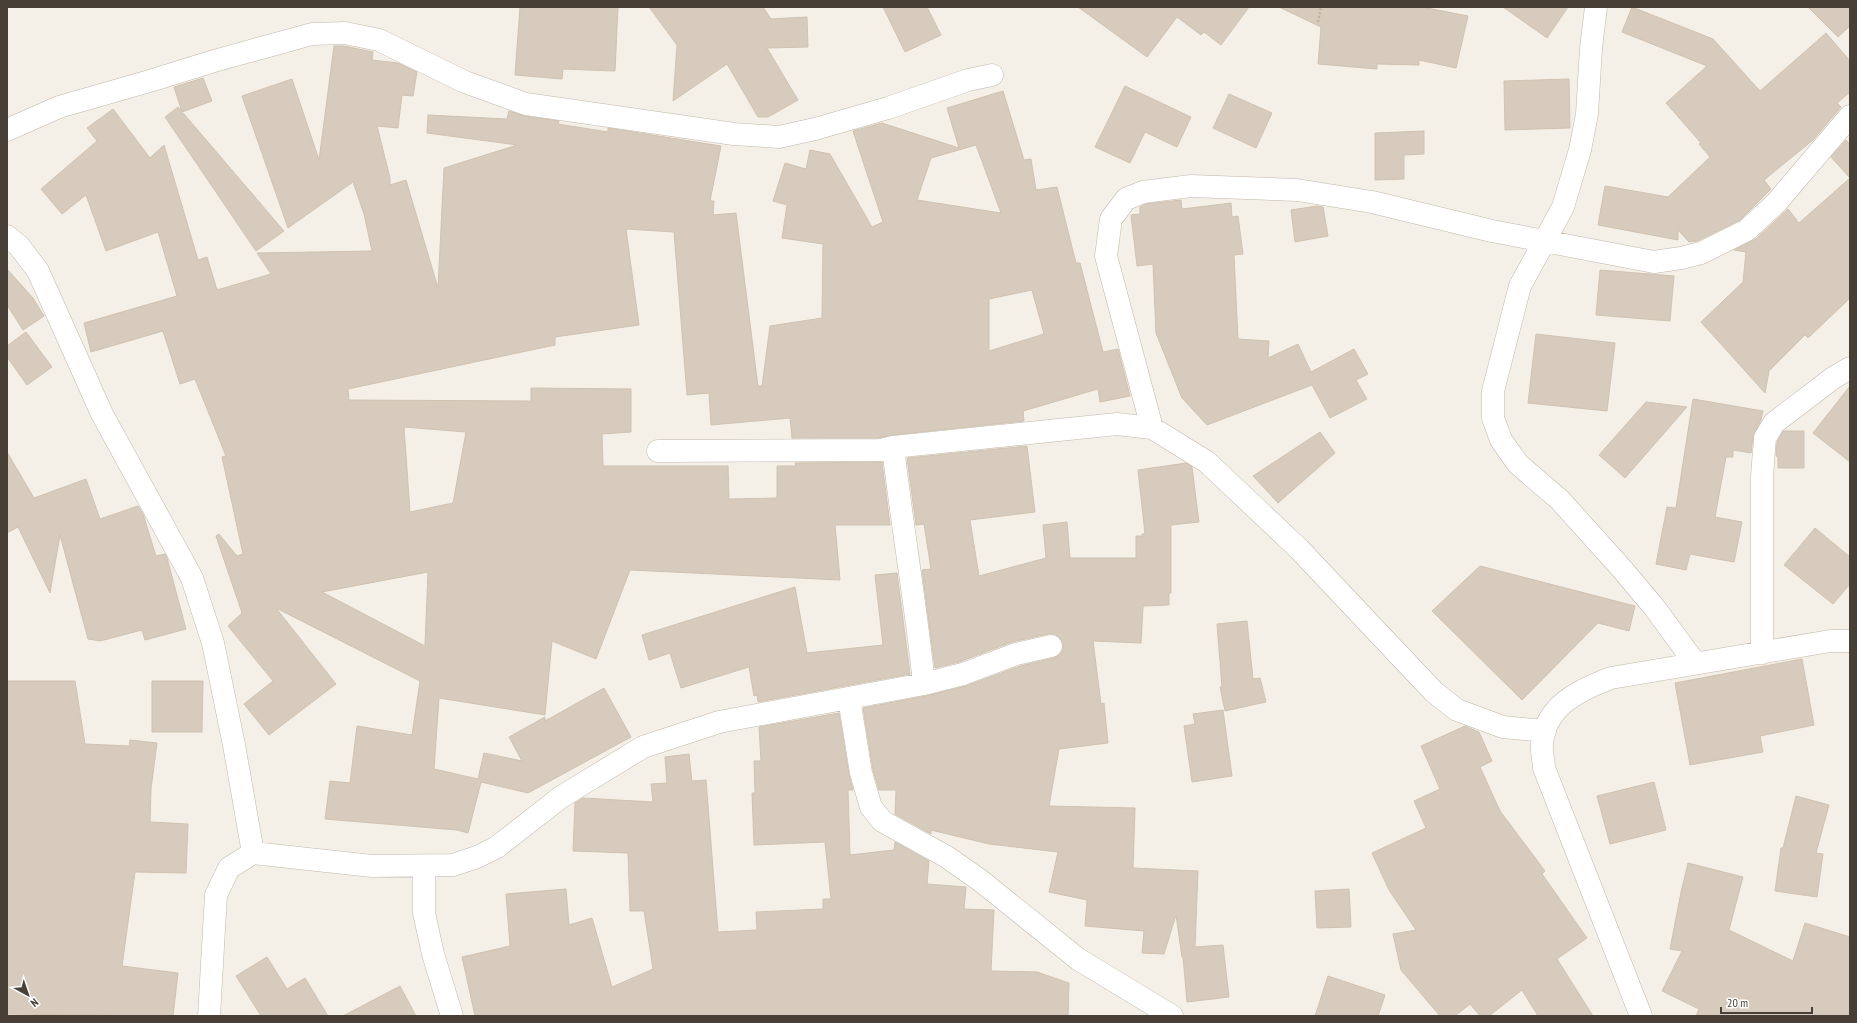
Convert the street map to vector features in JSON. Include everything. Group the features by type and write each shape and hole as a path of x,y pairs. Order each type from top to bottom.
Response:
{"street":[{"path":"1596,7 1591,48 1587,114 1580,150 1563,207 1520,286 1493,391 1493,418 1500,440 1518,464 1560,500 1622,569 1654,607 1695,663"},
{"path":"7,130 59,107 153,80 214,60 312,34 345,33 379,40 464,82 526,104 734,134 779,137 815,129 888,108 968,80 992,75"},
{"path":"1152,428 1106,256 1111,219 1126,199 1143,192 1191,186 1297,190 1372,202 1492,231 1654,262 1701,253 1747,230 1777,202 1850,116"},
{"path":"7,236 18,246 38,271 102,414 192,578 214,651 234,745 253,853"},
{"path":"1762,653 1762,476 1765,438 1774,423 1833,378 1850,368"},
{"path":"658,451 881,450 893,447 1117,424 1152,428 1207,462 1299,549 1434,692 1457,710 1503,727 1545,731"},
{"path":"893,447 906,556 918,632 924,684"},
{"path":"1641,1016 1544,768 1542,744 1549,719 1568,698 1588,686 1611,678 1830,642 1850,641"},
{"path":"209,1016 216,895 229,868 253,853 372,866 453,865 477,857 497,847 561,797 643,747 719,722 924,684 989,666 1016,654 1051,646"},
{"path":"849,698 861,773 871,807 882,821 947,857 981,881 1078,959 1172,1016"},
{"path":"424,866 424,913 433,954 452,1016"}],"path":[{"path":"1318,22 1321,7"}],"building":[{"path":"520,7 618,7 615,71 563,69 562,79 515,75"},
{"path":"649,7 763,7 771,19 807,17 808,47 767,48 798,100 768,117 758,117 727,64 673,101 677,45"},
{"path":"883,7 927,7 941,35 905,52"},
{"path":"1078,7 1249,7 1221,45 1204,32 1201,35 1177,17 1147,57"},
{"path":"1279,7 1422,7 1468,16 1456,68 1419,60 1419,65 1377,64 1377,69 1318,64 1321,27"},
{"path":"1503,7 1568,7 1547,38"},
{"path":"1632,7 1713,39 1760,91 1826,33 1850,61 1850,92 1837,103 1841,107 1813,140 1764,180 1771,189 1740,220 1697,241 1689,242 1678,230 1678,240 1598,225 1605,186 1668,197 1710,157 1699,144 1701,143 1666,103 1707,66 1622,32"},
{"path":"1808,7 1850,7 1850,26 1838,37"},
{"path":"334,46 344,46 373,52 372,60 398,63 417,72 413,96 402,95 398,128 377,126 390,178 390,185 406,180 438,288 444,168 517,145 427,133 428,115 507,119 509,111 524,116 559,121 558,124 608,132 608,128 721,146 710,201 714,201 713,215 736,213 758,386 762,386 770,326 822,318 823,244 782,238 787,205 773,201 785,163 806,169 810,150 830,154 872,227 883,222 853,131 882,123 959,148 947,108 1003,91 1024,160 1031,159 1036,190 1057,187 1076,263 1080,263 1103,352 1118,349 1130,396 1100,402 1098,389 1023,411 1024,421 892,435 879,438 792,438 790,418 711,425 709,393 687,395 674,232 626,229 639,325 555,337 555,345 348,389 349,400 531,401 531,388 631,389 631,432 602,434 603,466 728,466 729,499 777,498 777,466 796,466 795,463 882,462 890,525 835,525 840,580 630,570 596,659 552,641 545,715 439,698 434,769 478,779 484,753 522,761 509,737 545,717 545,721 604,688 631,737 528,793 481,782 468,833 457,830 325,819 330,781 350,783 357,726 412,735 420,681 276,608 336,684 269,735 244,704 273,681 228,626 242,613 216,536 219,534 237,556 243,554 222,457 226,456 195,379 180,384 163,331 91,352 84,323 177,296 158,232 106,251 86,195 62,214 41,189 97,141 87,128 113,109 150,158 164,145 198,260 207,257 217,290 271,274 257,253 372,251 364,214 353,182 288,228 242,96 292,79 319,160","holes":["976,145 1001,213 917,200 931,158","1032,290 1044,334 989,351 989,299","404,427 466,432 453,503 410,512","428,572 425,646 322,592"]},
{"path":"203,78 212,101 182,112 174,87"},
{"path":"1569,79 1570,128 1505,130 1504,81"},
{"path":"1125,86 1191,117 1177,147 1145,132 1130,163 1095,147"},
{"path":"1229,94 1272,113 1256,148 1213,128"},
{"path":"178,107 284,231 256,251 165,117"},
{"path":"1424,131 1424,154 1404,155 1404,179 1375,180 1375,133"},
{"path":"1846,140 1850,144 1850,178 1831,157"},
{"path":"1850,178 1850,298 1808,338 1805,335 1769,371 1765,393 1701,322 1743,282 1746,252 1734,250 1756,239 1788,209 1799,223"},
{"path":"1181,200 1182,209 1231,203 1232,217 1238,216 1243,254 1234,255 1238,339 1269,341 1268,358 1298,344 1311,372 1354,349 1368,374 1356,380 1367,399 1330,418 1312,385 1207,425 1182,398 1156,333 1153,264 1137,266 1131,215 1140,214 1140,207 1146,204"},
{"path":"1317,206 1323,207 1328,236 1295,242 1291,210"},
{"path":"7,269 33,298 44,316 23,330 7,305"},
{"path":"1600,270 1674,276 1670,321 1596,315"},
{"path":"26,332 52,367 27,385 7,357 7,346"},
{"path":"1536,334 1615,343 1607,411 1528,403"},
{"path":"1850,386 1850,462 1813,433"},
{"path":"1693,399 1763,411 1761,420 1753,437 1751,453 1733,450 1733,457 1726,457 1715,517 1742,522 1734,562 1690,554 1686,570 1656,564 1667,507 1676,508"},
{"path":"1646,402 1687,407 1625,478 1599,455"},
{"path":"1783,431 1804,431 1804,468 1778,468 1778,457 1776,456 1777,442"},
{"path":"1320,432 1335,453 1278,503 1253,476"},
{"path":"1027,446 1035,512 970,520 979,576 1046,558 1043,525 1067,522 1070,558 1136,558 1136,536 1142,536 1142,534 1145,534 1138,470 1186,463 1192,467 1199,522 1171,525 1171,593 1169,593 1169,605 1143,606 1141,643 1093,641 1101,704 1104,703 1108,743 1059,749 1049,806 1135,808 1133,868 1198,871 1195,947 1223,945 1229,997 1187,1002 1183,957 1176,915 1164,954 1142,953 1144,931 1085,926 1087,900 1049,892 1058,852 989,844 931,830 931,834 895,814 896,790 879,790 873,770 863,708 926,696 966,686 1020,666 1054,658 1063,650 1063,644 1060,638 1055,634 1048,634 1012,642 959,662 935,668 922,570 931,569 924,524 916,525 907,458"},
{"path":"7,452 34,498 86,479 100,519 138,506 143,514 156,556 165,554 167,558 186,629 145,640 142,630 100,641 88,639 60,535 50,593 18,527 7,533"},
{"path":"1815,528 1850,557 1850,584 1833,604 1784,565"},
{"path":"1480,566 1635,606 1629,631 1598,623 1522,700 1432,611"},
{"path":"897,573 910,674 758,702 757,695 754,696 749,667 681,688 670,653 649,660 642,635 795,587 807,653 883,645 875,575"},
{"path":"1247,621 1253,679 1260,678 1266,702 1225,711 1220,687 1222,687 1217,624"},
{"path":"1802,659 1814,725 1760,736 1763,752 1690,765 1675,683"},
{"path":"7,681 75,681 85,744 129,746 130,740 157,743 151,789 150,822 188,824 186,873 135,872 122,966 178,973 173,1016 7,1014"},
{"path":"152,681 203,681 202,732 152,732"},
{"path":"1223,710 1232,776 1192,782 1184,726 1195,724 1193,714"},
{"path":"839,713 849,775 853,790 848,790 850,855 894,850 895,842 929,861 927,884 966,887 964,909 994,910 991,971 1037,972 1069,983 1068,1016 475,1016 462,957 510,946 506,894 566,889 569,925 592,918 612,987 653,969 644,911 630,911 628,853 573,851 575,803 583,798 653,802 651,784 667,783 665,757 689,754 692,781 706,780 718,932 757,930 756,912 823,909 823,899 831,899 825,842 754,845 752,793 755,793 754,761 761,761 759,727"},
{"path":"1465,726 1479,732 1492,761 1480,767 1500,811 1545,871 1542,874 1587,938 1557,959 1593,1016 1538,1016 1522,990 1489,1016 1480,1016 1470,1004 1455,1016 1440,1016 1401,970 1393,934 1416,930 1389,890 1372,853 1426,828 1414,801 1440,789 1421,746"},
{"path":"1654,782 1666,830 1610,844 1597,796"},
{"path":"1796,796 1829,805 1816,853 1823,854 1817,897 1775,891 1781,848 1783,848"},
{"path":"1688,863 1743,877 1729,930 1793,961 1805,923 1850,937 1850,1016 1696,1016 1699,1009 1662,991 1682,951 1670,949"},
{"path":"1349,889 1351,927 1317,928 1315,891"},
{"path":"267,957 287,989 305,978 328,1016 261,1016 236,976"},
{"path":"1328,976 1385,995 1378,1016 1315,1016"},
{"path":"400,986 416,1016 343,1016"}]}
